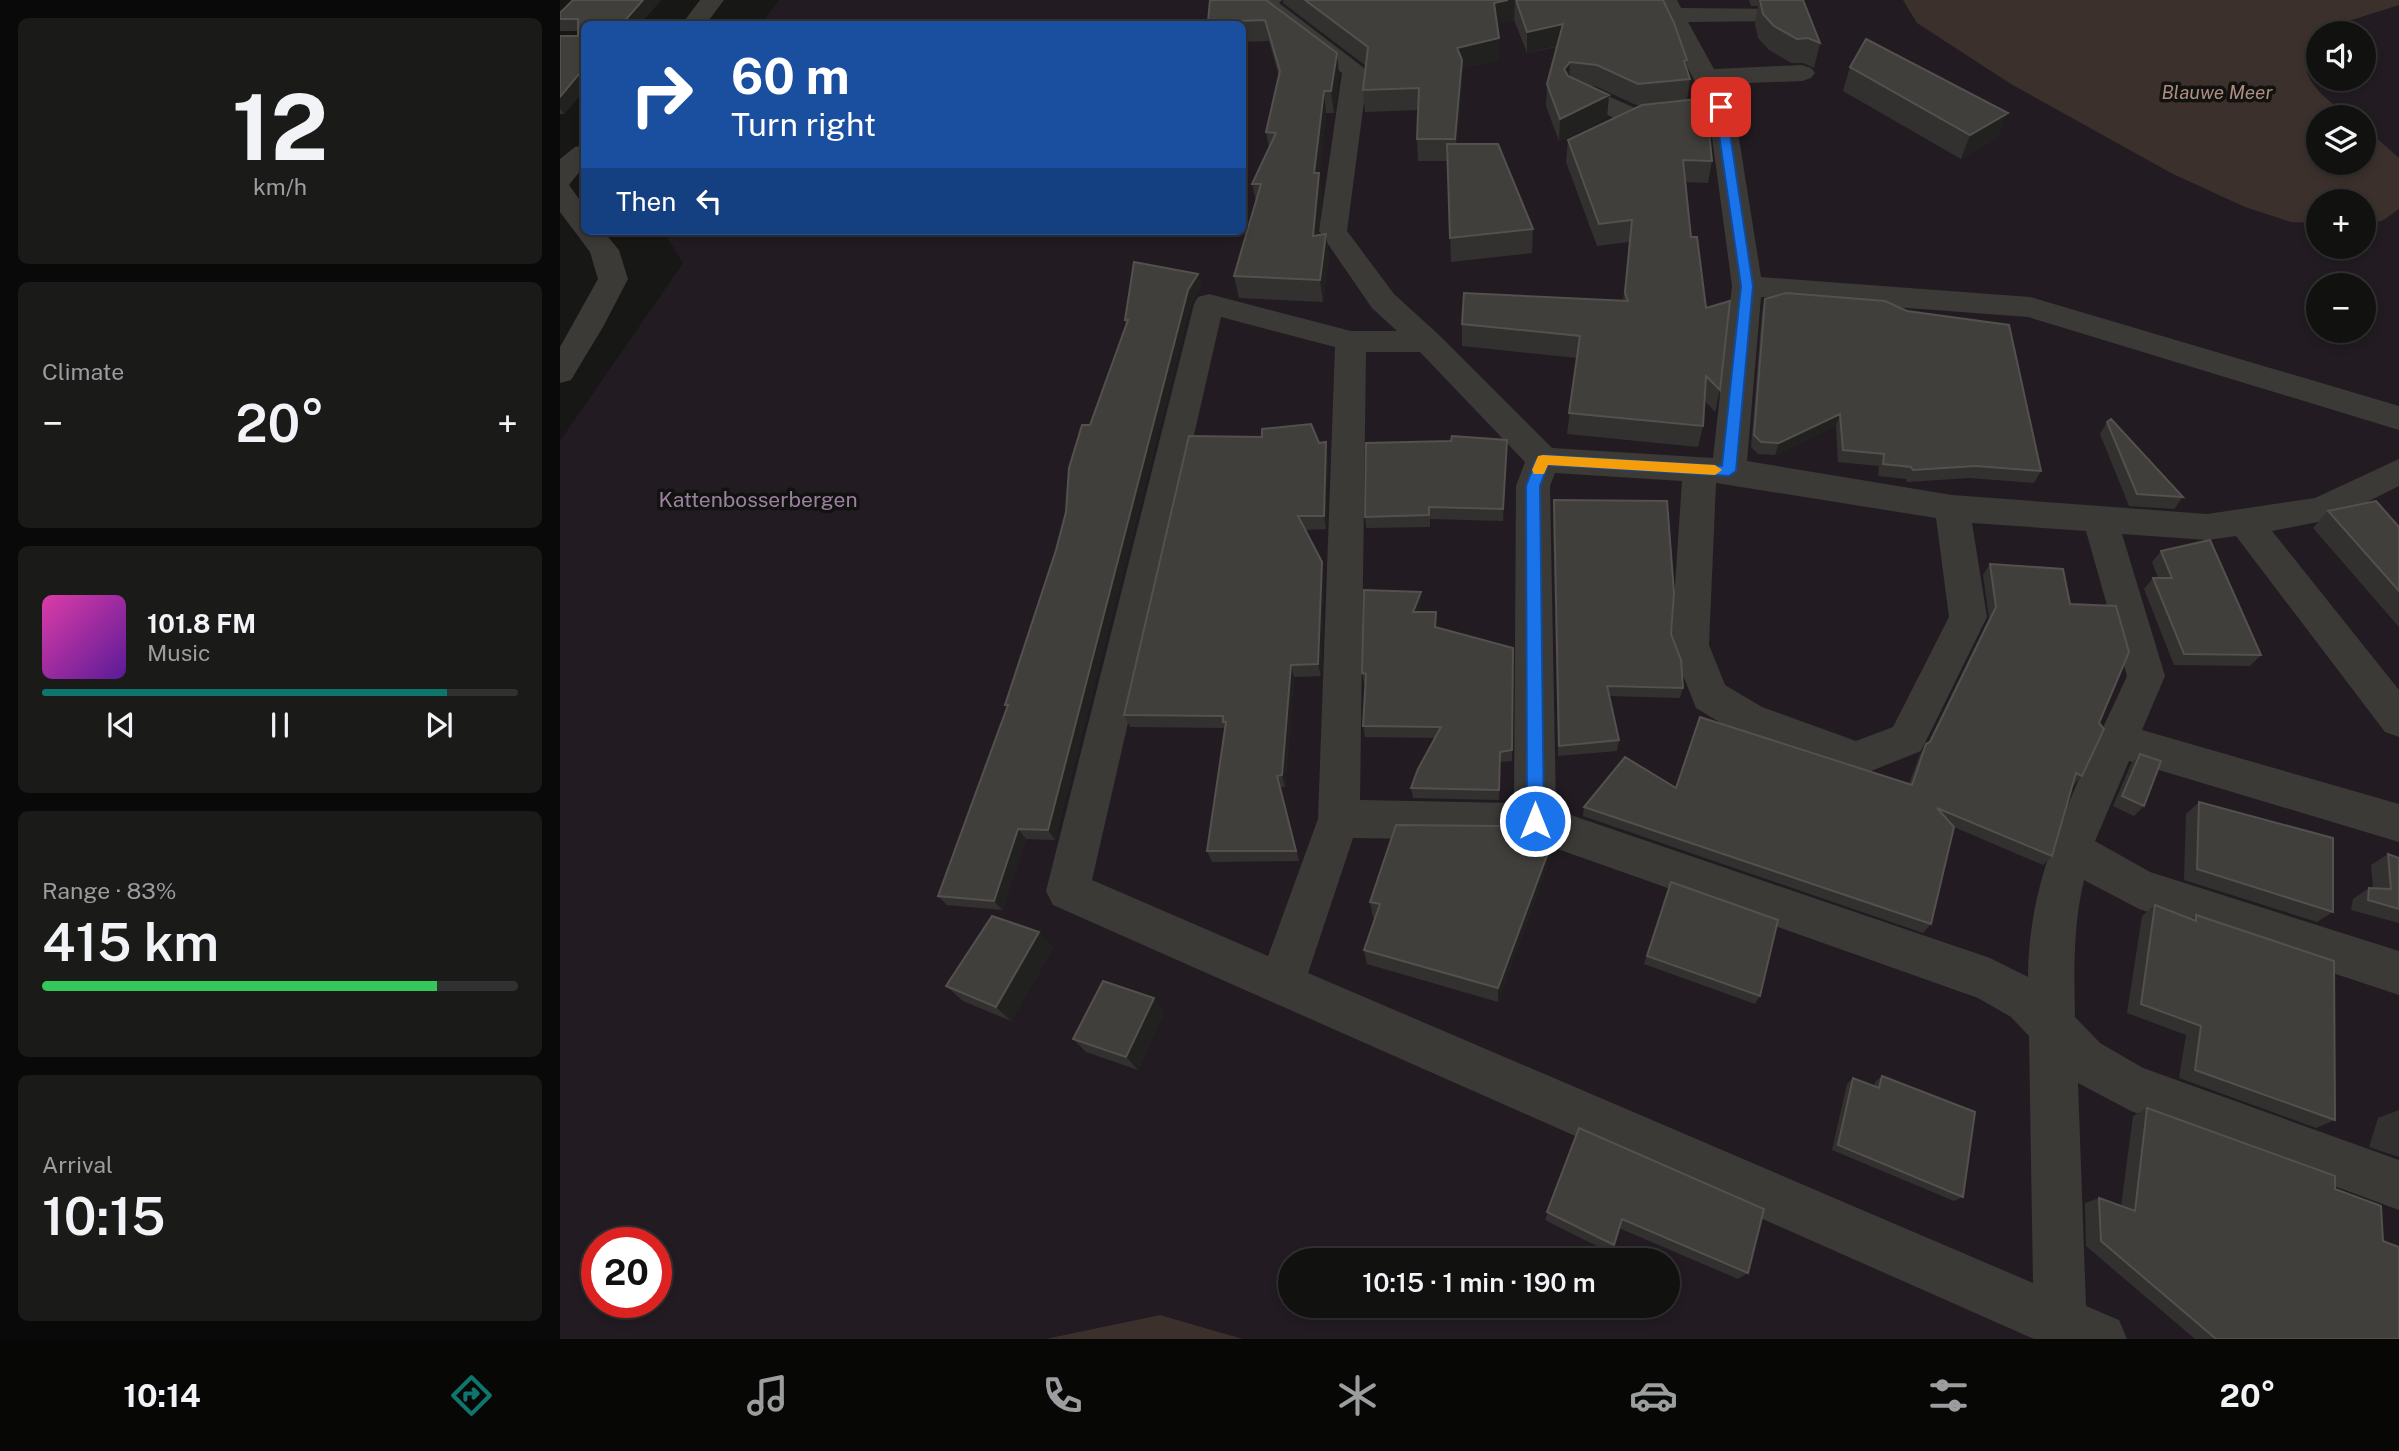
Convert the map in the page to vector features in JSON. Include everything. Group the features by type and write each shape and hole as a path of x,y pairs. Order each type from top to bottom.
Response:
{"street":[{"path":"696,21 712,0"},
{"path":"1270,0 1265,4 1355,71 1333,231 1383,301 1428,342 1543,460 1714,470 1952,509 2207,527 2321,510 2399,471"},
{"path":"1669,8 1778,14"},
{"path":"1669,8 1705,77 1708,108 1747,286 1714,470 1690,645 1710,696 1748,719 1856,759 1908,739 1968,617 1952,509"},
{"path":"1705,77 1802,73"},
{"path":"1578,90 1645,116 1609,130"},
{"path":"560,180 568,166 581,155"},
{"path":"560,191 581,222"},
{"path":"560,372 613,279 596,241"},
{"path":"1747,286 2030,307 2399,418"},
{"path":"1428,342 1351,341 1209,304 1068,891 2074,1334 2052,1027 2054,914 2070,849 2146,676 2100,520"},
{"path":"1281,984 1339,819 1351,341"},
{"path":"1535,821 1533,486 1543,460"},
{"path":"2245,522 2399,720"},
{"path":"2118,740 2399,823"},
{"path":"1339,819 1535,821 1990,980 2027,1001 2083,1060 2131,1087 2399,1185"},
{"path":"2070,849 2139,889 2399,972"}],"green space":[{"name":"Blauwe Meer","path":"779,0 2399,0 2399,1339 1243,1339 1160,1315 1045,1339 560,1339 560,441 683,263 666,235 1246,235 1246,21 763,21"}],"water":[{"name":"Blauwe Meer","path":"1903,0 2399,0 2399,5 2348,21 2306,21 2306,91 2319,91 2335,105 2306,105 2306,175 2376,175 2376,138 2399,158 2399,209 2382,221 2376,222 2376,189 2306,189 2306,223 2291,222 2245,207 2171,173 2011,84 1917,23"},
{"path":"1160,1315 1243,1339 1045,1339"}],"building":[{"path":"573,0 643,0 625,21 581,21 581,72 560,97 560,36 578,36 578,19 560,19 560,13"},
{"path":"1210,0 1266,0 1337,53 1331,91 1324,91 1314,173 1319,173 1313,236 1326,234 1320,280 1234,276 1261,184 1252,184 1276,133 1266,132 1280,71 1265,20 1208,21"},
{"path":"1305,0 1508,0 1494,3 1499,38 1457,48 1462,60 1455,139 1417,139 1419,88 1363,90 1368,47"},
{"path":"1516,0 1663,0 1687,60 1684,61 1690,79 1638,84 1597,65 1570,62 1564,69 1568,76 1609,95 1560,119 1547,84 1563,24 1527,32"},
{"path":"1760,0 1803,0 1820,43 1808,38 1797,39 1774,26 1763,14"},
{"path":"1866,39 2008,113 1970,135 1850,67"},
{"path":"1697,99 1709,132 1712,161 1683,160 1691,237 1697,237 1706,308 1730,301 1720,390 1706,376 1703,426 1569,413 1580,336 1462,324 1464,293 1628,301 1625,293 1632,220 1599,224 1568,140 1642,105"},
{"path":"1447,144 1498,144 1533,229 1450,238"},
{"path":"1134,262 1198,274 1188,290 1048,830 1018,829 994,901 938,896 1008,705 1005,705 1056,550 1066,512 1069,468 1082,425 1090,425 1128,320 1125,320"},
{"path":"1786,293 1885,301 1907,311 2009,325 2041,471 1976,466 1913,470 1911,467 1883,464 1884,454 1843,450 1840,414 1779,443 1761,442 1754,435 1765,299"},
{"path":"2111,419 2183,497 2137,494 2107,422"},
{"path":"1311,424 1319,443 1326,442 1324,516 1298,516 1322,562 1318,664 1291,665 1282,775 1277,776 1296,851 1207,851 1226,722 1223,722 1223,716 1124,715 1189,436 1262,437 1262,429"},
{"path":"1452,436 1507,440 1503,509 1429,507 1429,515 1365,517 1366,443 1451,441"},
{"path":"1554,500 1667,501 1674,593 1671,634 1681,660 1683,688 1607,686 1619,740 1559,746"},
{"path":"2376,501 2399,527 2399,591 2328,511"},
{"path":"2210,540 2261,655 2184,654 2153,578 2172,578 2161,551"},
{"path":"1990,564 2063,569 2070,604 2116,606 2129,652 2099,723 2104,729 2082,776 2076,773 2052,856 1937,808 1954,827 1931,924 1584,807 1625,757 1676,788 1700,717 1912,785 1926,744 1930,742 1996,607"},
{"path":"1364,590 1421,592 1413,612 1436,612 1435,627 1513,648 1512,750 1500,752 1499,790 1411,788 1418,769 1441,727 1363,726 1366,674 1362,673"},
{"path":"2140,754 2161,761 2144,806 2122,796"},
{"path":"2199,802 2333,838 2333,912 2197,869"},
{"path":"1396,825 1500,826 1553,839 1498,988 1364,950 1380,904 1370,902"},
{"path":"2388,854 2399,858 2399,909 2368,900 2369,888 2391,889"},
{"path":"1671,882 1778,920 1760,996 1647,956"},
{"path":"2155,905 2196,921 2196,915 2334,961 2335,1120 2195,1070 2201,1026 2141,1004"},
{"path":"992,916 1039,932 996,1007 946,986"},
{"path":"1103,981 1154,998 1126,1057 1073,1039"},
{"path":"1882,1076 1975,1112 1963,1197 1838,1145 1853,1078 1879,1088"},
{"path":"2147,1108 2335,1176 2335,1189 2381,1206 2383,1241 2399,1247 2399,1339 2216,1339 2101,1241 2099,1198 2135,1211"},
{"path":"1579,1128 1764,1209 1748,1273 1622,1219 1614,1245 1547,1212"}],"slow traffic":[{"path":"1539,470 1543,460 1715,470"}],"route":[{"path":"1535,821 1533,486 1543,460 1729,471 1747,286 1721,107"}],"park label":[{"name":"Kattenbosserbergen","path":"758,500"}]}
